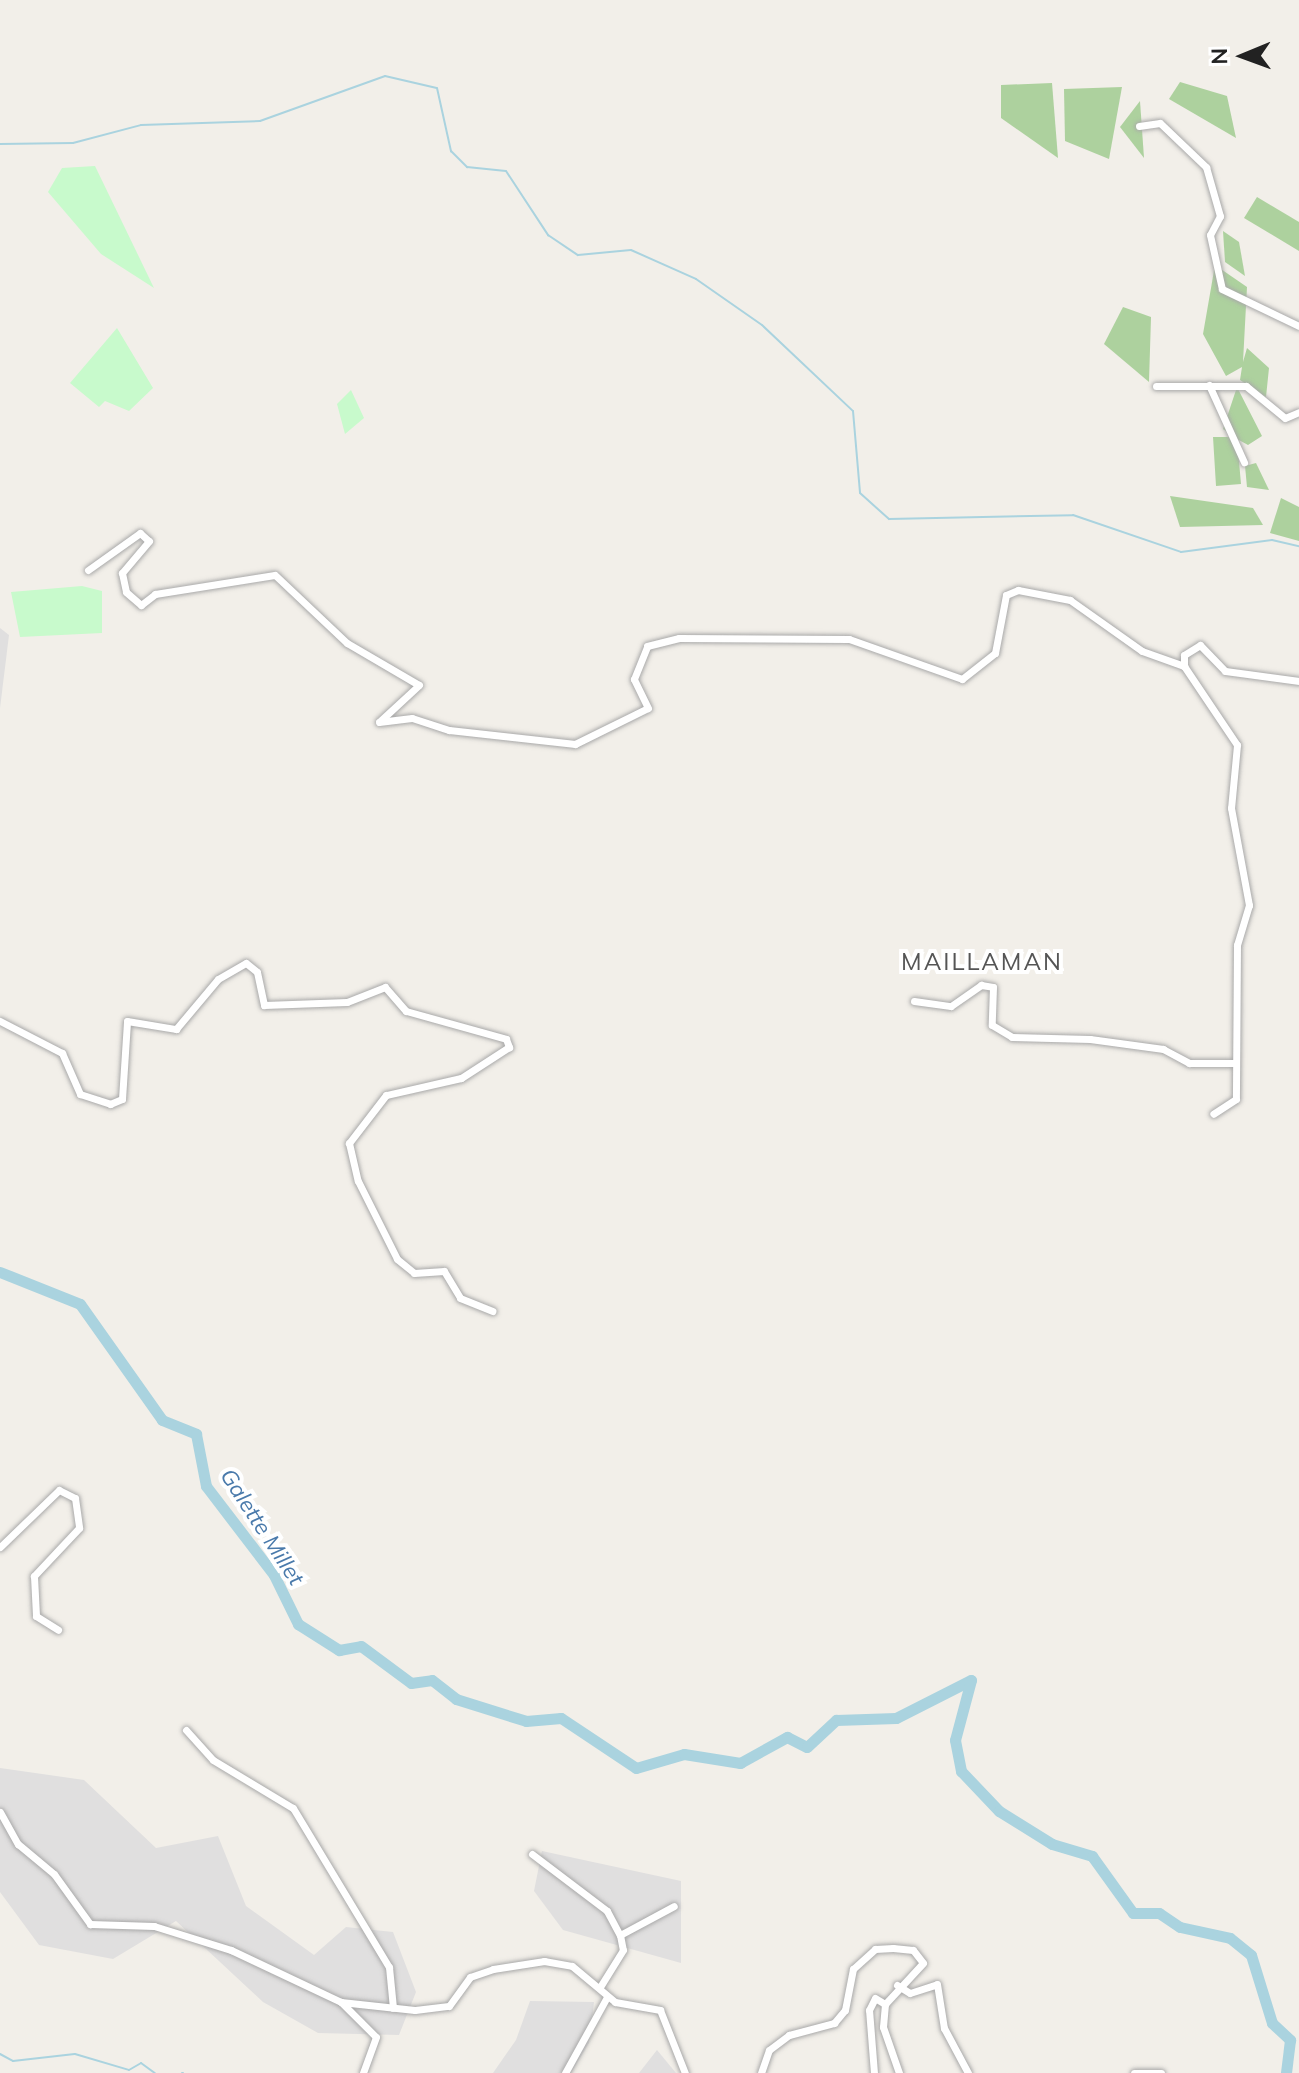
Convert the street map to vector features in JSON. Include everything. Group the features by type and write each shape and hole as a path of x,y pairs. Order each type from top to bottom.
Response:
{"street":[{"path":"1139,126 1160,123 1206,167 1220,216 1210,235 1222,289 1299,326"},
{"path":"1209,385 1244,462"},
{"path":"1156,386 1246,386 1285,418 1299,412"},
{"path":"88,570 140,533 149,541 122,573 126,592 141,605 155,594 275,575 347,643 419,685 379,722 412,718 449,730 575,744 648,708 634,679 647,646 679,638 849,639 962,679 990,662 997,614 1006,595 1018,590 1070,600 1142,651 1184,666"},
{"path":"1213,1114 1236,1099 1233,1063 1241,1005 1237,945 1249,905 1232,819 1237,745 1184,666 1184,655 1200,645 1225,671 1299,681"},
{"path":"0,1021 62,1053 80,1094 110,1104 122,1099 127,1021 176,1029 218,979 246,963 257,972 264,1005 347,1002 385,987 406,1011 506,1039 509,1047 461,1078 386,1095 349,1143 358,1181 397,1259 414,1273 444,1271 460,1298 492,1311"},
{"path":"914,1001 951,1006 981,985 993,987 992,1025 1012,1037 1090,1039 1163,1049 1189,1063 1233,1063"},
{"path":"0,1547 59,1490 75,1498 79,1528 34,1576 36,1616 58,1630"},
{"path":"186,1730 213,1760 293,1808 389,1967 393,2008"},
{"path":"0,1812 18,1844 54,1874 90,1924 154,1926 202,1940 341,2002 393,2008 439,2010 470,1977 544,1961 572,1966 600,1987 607,1997 660,2010 685,2073"},
{"path":"532,1854 607,1911 620,1935 623,1950 600,1987"},
{"path":"620,1935 674,1906"},
{"path":"761,2073 769,2050 789,2035 840,2017 850,1978 866,1955 893,1948 919,1954 923,1963 897,1985 885,2004 883,2027 899,2073"},
{"path":"897,1985 910,1993 937,1984 944,2028 968,2073"},
{"path":"565,2073 607,1997"},
{"path":"874,2073 869,2010 875,1998 885,2004"},
{"path":"341,2002 376,2037 363,2073"},
{"path":"1134,2073 1161,2073"}],"shaded area":[{"path":"0,628 9,635 0,708"},
{"path":"0,1768 84,1780 156,1848 218,1836 246,1906 314,1955 346,1927 393,1932 416,1992 399,2035 318,2033 263,2002 176,1921 113,1959 39,1945 0,1892"},
{"path":"542,1851 681,1881 681,1963 563,1930 534,1891"},
{"path":"530,2001 594,2002 589,2043 571,2073 493,2073 516,2040"},
{"path":"657,2050 676,2073 639,2073"}],"green space":[{"path":"1180,82 1227,96 1236,138 1169,99"},
{"path":"1052,83 1058,158 1001,118 1001,85"},
{"path":"1122,87 1109,159 1065,141 1064,89"},
{"path":"1140,101 1144,158 1120,127"},
{"path":"95,166 154,288 101,254 48,192 62,168"},
{"path":"1257,197 1299,222 1299,251 1244,218"},
{"path":"1223,231 1239,242 1245,276 1225,262"},
{"path":"1215,265 1247,287 1243,362 1247,348 1269,368 1266,397 1240,380 1242,367 1226,376 1203,334"},
{"path":"1123,307 1151,317 1149,382 1104,344"},
{"path":"117,328 153,388 129,411 105,401 99,407 70,383"},
{"path":"1237,387 1262,436 1248,445 1237,439 1241,484 1216,486 1213,437 1235,437 1223,429"},
{"path":"351,390 364,418 345,434 337,404"},
{"path":"1256,463 1269,490 1247,487 1245,466"},
{"path":"1170,496 1253,508 1263,525 1180,527"},
{"path":"1281,498 1299,507 1299,541 1270,533"},
{"path":"82,586 102,591 102,633 20,637 11,592"}],"waterway":[{"path":"0,144 73,143 141,125 260,121 385,76 437,88 451,151 467,167 506,171 548,235 578,255 631,250 696,279 762,325 853,411 860,493 889,519 1073,515 1181,552 1272,540 1299,546"},
{"name":"Galette Millet","path":"0,1272 80,1304 162,1420 196,1434 206,1486 274,1575 298,1624 339,1650 361,1646 411,1683 432,1680 456,1699 526,1721 561,1718 636,1768 684,1754 740,1763 787,1737 807,1747 836,1720 896,1718 971,1680 955,1740 961,1771 999,1811 1052,1844 1092,1856 1133,1913 1159,1913 1180,1927 1230,1938 1251,1955 1272,2023 1290,2040 1286,2073"},
{"path":"0,2054 13,2061 75,2054 129,2070 141,2063 155,2073"}],"district":[{"name":"MAILLAMAN","path":"982,962"}]}
